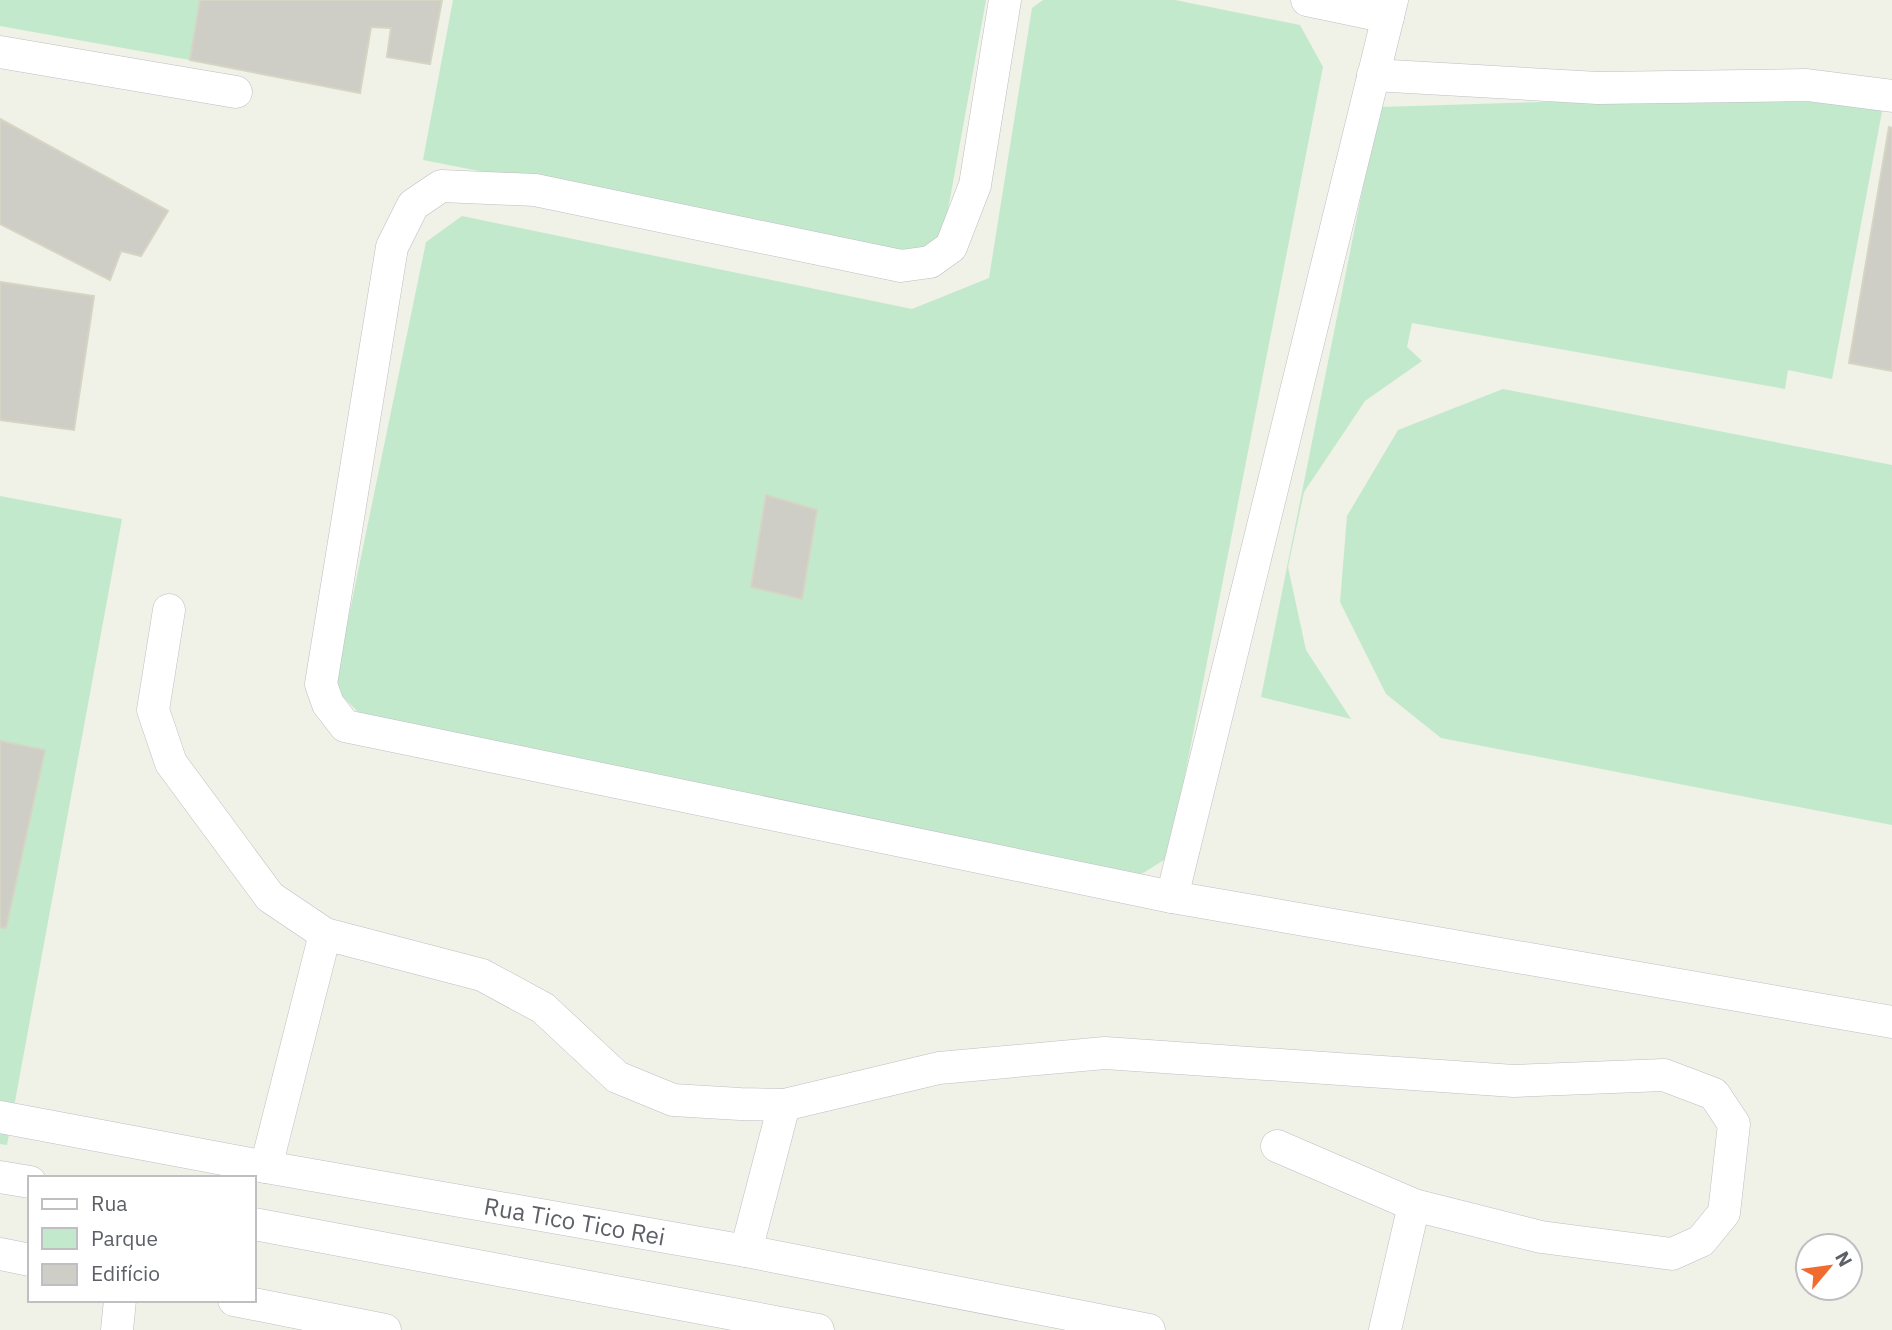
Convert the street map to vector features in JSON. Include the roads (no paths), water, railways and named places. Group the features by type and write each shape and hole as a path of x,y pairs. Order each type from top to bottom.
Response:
{"street":[{"path":"1005,0 975,185 951,247 930,262 901,266 535,190 441,186 413,205 392,247 321,684 328,704 345,726 1172,897 1892,1022"},
{"path":"1172,897 1390,8 1307,0"},
{"path":"0,52 236,92"},
{"path":"1373,75 1598,88 1807,85 1892,96"},
{"path":"169,610 153,710 171,763 270,897 325,934 482,975 543,1008 617,1077 673,1100 784,1105 939,1068 1105,1053 1514,1081 1664,1075 1714,1094 1734,1124 1724,1213 1702,1241 1672,1254 1541,1237 1414,1205 1277,1146"},
{"path":"267,1167 325,934"},
{"path":"746,1251 784,1105"},
{"name":"Rua Tico Tico Rei","path":"0,1117 746,1251 1149,1330"},
{"path":"0,1177 28,1182"},
{"path":"1385,1330 1414,1205"},
{"path":"256,1224 818,1330"},
{"path":"0,1254 28,1260"},
{"path":"117,1330 120,1302"},
{"path":"244,1302 385,1330"}]}
